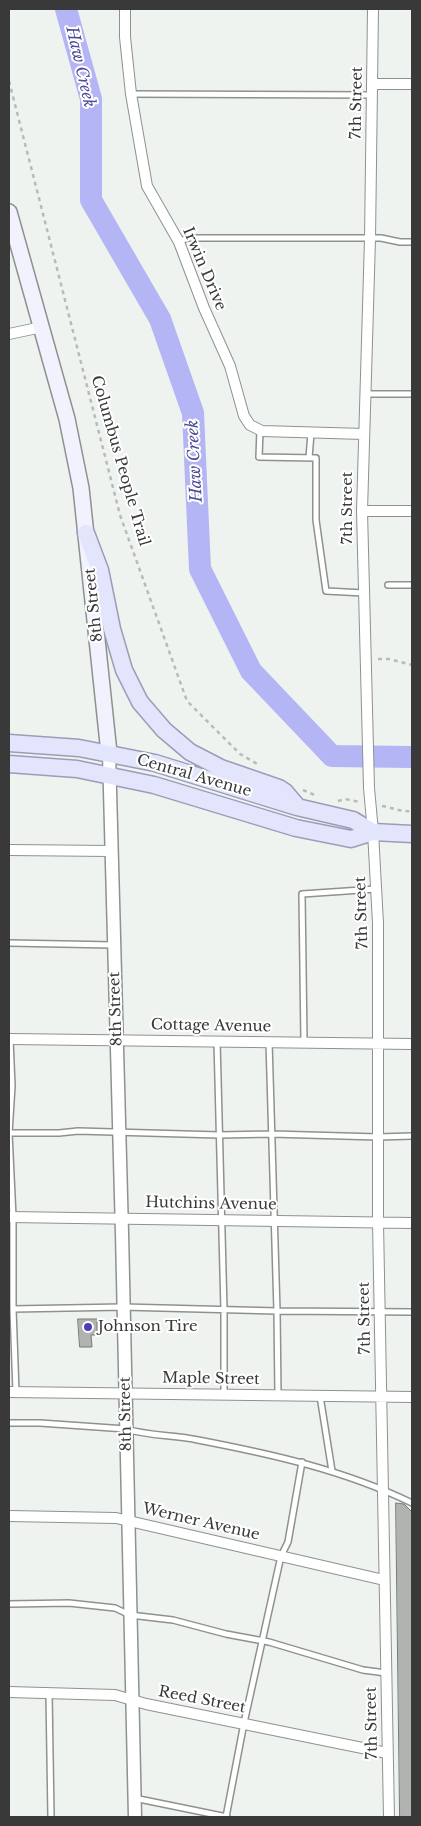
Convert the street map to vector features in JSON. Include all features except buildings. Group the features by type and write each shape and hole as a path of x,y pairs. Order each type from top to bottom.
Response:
{"main road":[{"name":"8th Street","path":"9,212 67,419 81,488 109,753"},
{"path":"86,533 100,570 112,629 124,670 140,702 164,730 190,752 221,768 278,788 285,792 297,807"},
{"name":"Central Avenue","path":"9,743 57,745 109,753 180,770 297,807 353,820 373,832"},
{"name":"Central Avenue","path":"9,764 56,767 110,775 187,794 296,828 351,839 373,832 412,834"}],"street":[{"name":"Irwin Drive","path":"126,9 125,37 131,94 147,186 179,242 204,308 230,366 244,416 250,425 260,430"},
{"name":"7th Street","path":"374,9 362,511 369,788 378,923 378,1222 389,1817"},
{"path":"373,89 412,84"},
{"path":"9,334 42,327"},
{"path":"260,430 364,434"},
{"path":"362,511 412,511"},
{"name":"8th Street","path":"109,753 120,1132 135,1817"},
{"path":"9,850 112,852"},
{"name":"Cottage Avenue","path":"10,1039 412,1044"},
{"name":"Hutchins Avenue","path":"11,1217 412,1223"},
{"name":"Maple Street","path":"12,1392 412,1397"},
{"name":"Werner Avenue","path":"9,1516 113,1518 384,1580"},
{"name":"Reed Street","path":"9,1692 114,1695 387,1753"}],"lane":[{"path":"131,94 373,89"},
{"path":"179,242 187,238 370,239 412,242"},
{"path":"365,394 412,394"},
{"path":"260,430 259,457 316,458 316,520 326,591 364,593"},
{"path":"309,458 311,432"},
{"path":"388,585 412,585"},
{"path":"304,1042 302,894 376,889"},
{"path":"9,943 114,945"},
{"path":"10,1039 12,1086 9,1133 13,1309 12,1392"},
{"path":"217,1041 224,1310 224,1394"},
{"path":"270,1042 278,1395"},
{"path":"9,1133 120,1132 219,1135 412,1136"},
{"path":"13,1309 123,1307 412,1312"},
{"path":"320,1396 332,1471"},
{"path":"9,1423 40,1423 126,1429 195,1439 302,1462 383,1489 412,1503"},
{"path":"134,1798 226,1817 244,1724 281,1556 288,1542 302,1462"},
{"path":"9,1604 69,1603 115,1608 130,1615 173,1620 262,1642 269,1642 363,1670 386,1673"},
{"path":"48,1693 51,1817"}],"path":[{"name":"Columbus People Trail","path":"9,80 120,515 187,701 240,754 266,769"},
{"path":"378,659 389,659 412,665"},
{"path":"300,789 322,798"}],"waterway":[{"name":"Haw Creek","path":"66,9 91,99 91,200 160,319 193,413 200,569 251,671 332,756 412,757"}],"place":[{"name":"Johnson Tire","path":"88,1327"}]}
